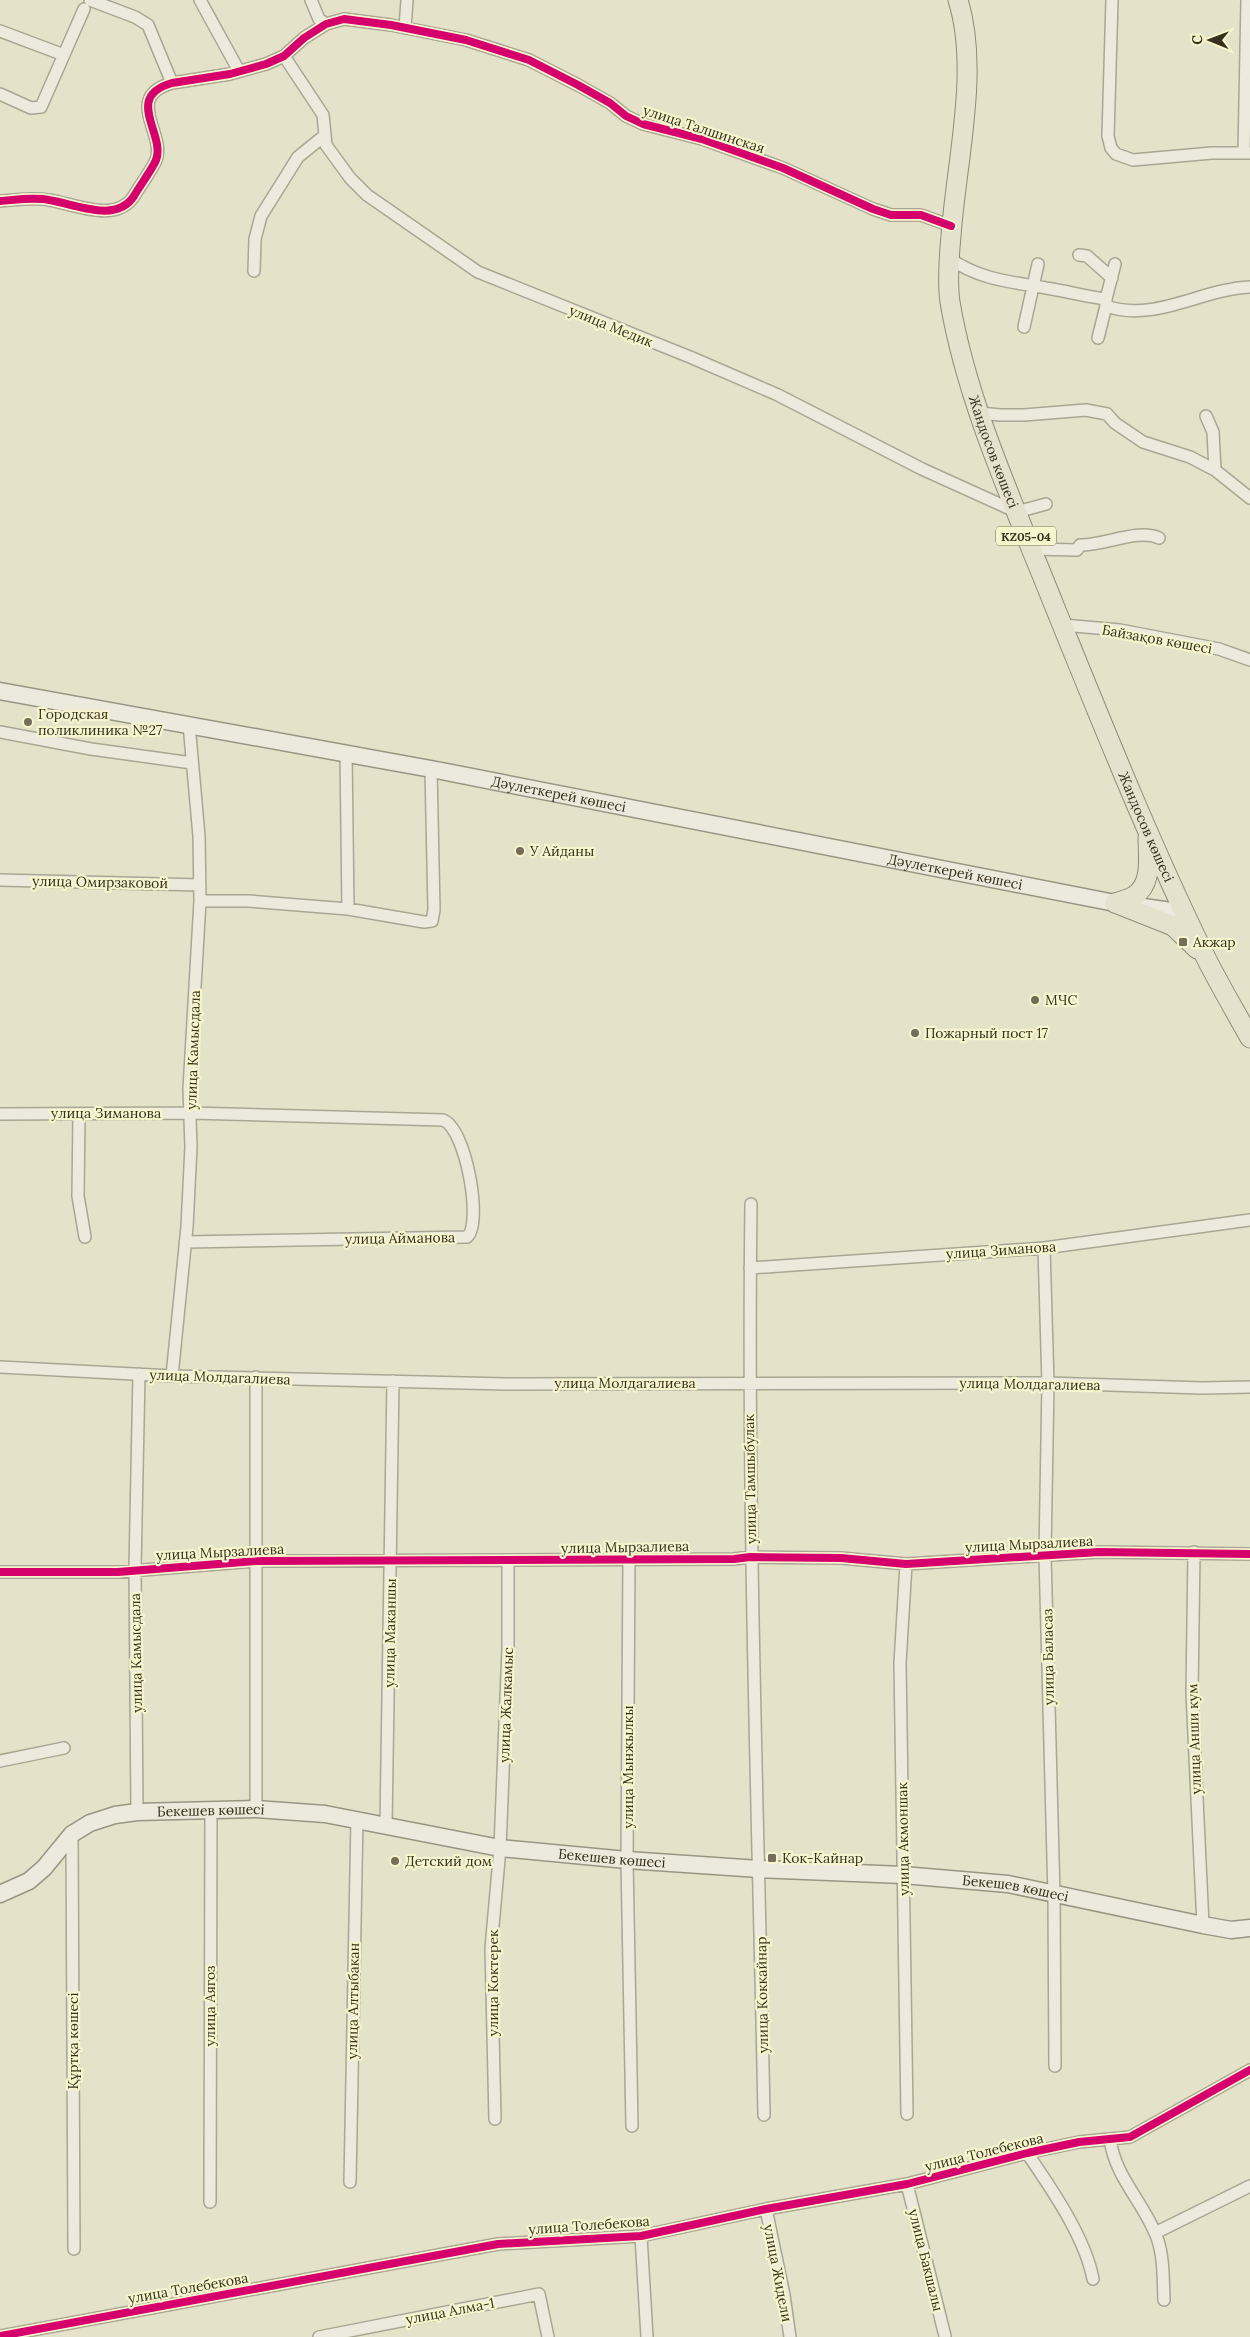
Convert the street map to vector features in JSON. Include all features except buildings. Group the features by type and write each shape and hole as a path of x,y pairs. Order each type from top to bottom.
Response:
{"main road":[{"name":"Жандосов көшесі","path":"958,0 966,32 968,62 967,91 949,258 950,299 957,336 980,412 1016,512 1148,833 1206,957 1250,1038"},
{"name":"Дәулеткерей көшесі","path":"0,691 431,769 1115,903 1185,913"},
{"path":"1115,903 1134,896 1143,888 1148,878 1148,833"},
{"path":"1115,903 1174,926 1206,957"},
{"name":"Бекешев көшесі","path":"0,1894 29,1882 44,1868 72,1834 90,1823 115,1814 256,1808 326,1814 357,1819 500,1848 759,1872 904,1875 1008,1884 1054,1892 1203,1925 1231,1930 1250,1928"}],"street":[{"path":"200,0 239,71"},
{"path":"311,0 319,20 326,24"},
{"path":"405,28 407,0"},
{"path":"1112,0 1108,136 1111,148 1116,154 1133,160 1203,154 1247,153 1247,0"},
{"path":"0,94 31,108 40,107 87,5 136,17 148,25 172,83"},
{"name":"улица Талшинская","path":"0,201 48,200 94,209 112,210 124,207 133,198 156,160 157,151 150,123 149,100 157,89 172,83 239,71 266,64 284,56 304,38 326,24 344,19 466,40 529,60 584,88 610,103 626,116 643,124 702,139 783,168 873,209 891,215 921,215 952,226"},
{"path":"0,30 64,55"},
{"name":"улица Медик","path":"284,56 323,115 326,145 338,164 367,196 478,272 690,357 792,403 922,469 1016,512"},
{"path":"254,271 255,239 261,216 298,157 324,136"},
{"path":"1079,255 1086,256 1112,278"},
{"path":"949,258 966,270 1020,285 1034,286 1106,303 1115,309 1142,312 1218,290 1250,287"},
{"path":"1024,326 1038,264"},
{"path":"1098,338 1115,264"},
{"path":"980,412 1000,415 1062,413 1086,410 1106,414 1115,423 1143,442 1190,457 1215,470 1250,498"},
{"path":"1206,416 1212,432 1215,470"},
{"path":"1016,512 1046,504"},
{"path":"1032,548 1077,550 1080,545 1103,543 1146,534 1159,538"},
{"name":"Байзақов көшесі","path":"1063,625 1120,630 1219,649 1250,660"},
{"name":"улица Камысдала","path":"172,1376 185,1242 191,1147 189,1089 200,902 199,836 189,724"},
{"path":"0,732 91,749 192,763"},
{"path":"346,753 348,909"},
{"path":"200,902 250,902 348,909 424,922 432,921 434,910 431,769"},
{"name":"улица Омирзаковой","path":"0,880 200,885"},
{"name":"улица Зиманова","path":"0,1114 191,1113 272,1115"},
{"path":"79,1114 78,1196 85,1237"},
{"name":"улица Айманова","path":"185,1242 469,1236 472,1221 468,1166 460,1141 448,1122 443,1120 272,1115"},
{"name":"улица Тамшыбулак","path":"750,1204 750,1557 759,1872"},
{"name":"улица Зиманова","path":"750,1268 1044,1248 1250,1220"},
{"name":"улица Баласаз","path":"1044,1248 1048,1383 1045,1555 1054,1892 1055,2066"},
{"name":"улица Молдагалиева","path":"0,1367 172,1376 393,1381 749,1384 1048,1383 1202,1388 1250,1387"},
{"name":"улица Камысдала","path":"137,1812 135,1569 139,1374"},
{"path":"256,1378 256,1808"},
{"name":"улица Маканшы","path":"386,1825 392,1559 393,1381"},
{"name":"улица Мырзалиева","path":"0,1572 118,1572 135,1569 257,1561 392,1559 508,1562 629,1559 734,1560 750,1557 841,1558 906,1564 1099,1552 1250,1554"},
{"name":"улица Анши кум","path":"1194,1552 1192,1693 1203,1925"},
{"name":"улица Мынжылкы","path":"629,1559 627,1860 632,2126"},
{"name":"улица Жалкамыс","path":"500,1848 508,1648 508,1562"},
{"name":"улица Акмоншак","path":"906,1564 900,1663 907,2114"},
{"path":"0,1761 64,1748"},
{"name":"улица Аягоз","path":"210,2202 211,1810"},
{"name":"улица Алтыбакан","path":"350,2182 357,1819"},
{"name":"Құртқа көшесі","path":"72,1834 74,2248"},
{"name":"улица Коктерек","path":"495,2119 491,1948 500,1848"},
{"name":"улица Коккайнар","path":"759,1872 764,2115"},
{"name":"улица Толебекова","path":"0,2336 498,2244 641,2236 766,2209 907,2184 1027,2153 1079,2142 1130,2137 1250,2070"},
{"path":"1110,2139 1112,2157 1155,2234 1160,2247 1164,2300"},
{"path":"1027,2153 1052,2190 1089,2261 1093,2279"},
{"name":"улица Бакшалы","path":"907,2184 946,2336"},
{"path":"1155,2234 1250,2186"},
{"name":"улица Жидели","path":"766,2209 784,2295 790,2337"},
{"path":"641,2236 647,2337"},
{"name":"улица Алма-1","path":"319,2337 539,2294 548,2337"}],"cycle path":[{"path":"0,201 43,199 94,210 106,211 117,209 134,196 156,160 158,150 148,107 150,97 158,89 172,83 230,74 266,64 284,56 304,38 326,24 344,19 391,25 466,40 529,60 578,85 610,103 626,116 643,124 702,139 783,168 873,209 891,215 921,215 951,226"},
{"path":"0,1572 118,1572 257,1561 734,1559 750,1557 841,1558 906,1564 1099,1552 1250,1554"},
{"path":"0,2336 498,2244 641,2236 766,2209 907,2184 1027,2153 1079,2142 1130,2137 1250,2070"}],"place":[{"name":"Городская поликлиника №27","path":"28,722"},
{"name":"У Айданы","path":"520,851"},
{"name":"Акжар","path":"1183,942"},
{"name":"МЧС","path":"1035,1000"},
{"name":"Пожарный пост 17","path":"915,1033"},
{"name":"Кок-Кайнар","path":"772,1858"},
{"name":"Детский дом","path":"395,1861"}]}
